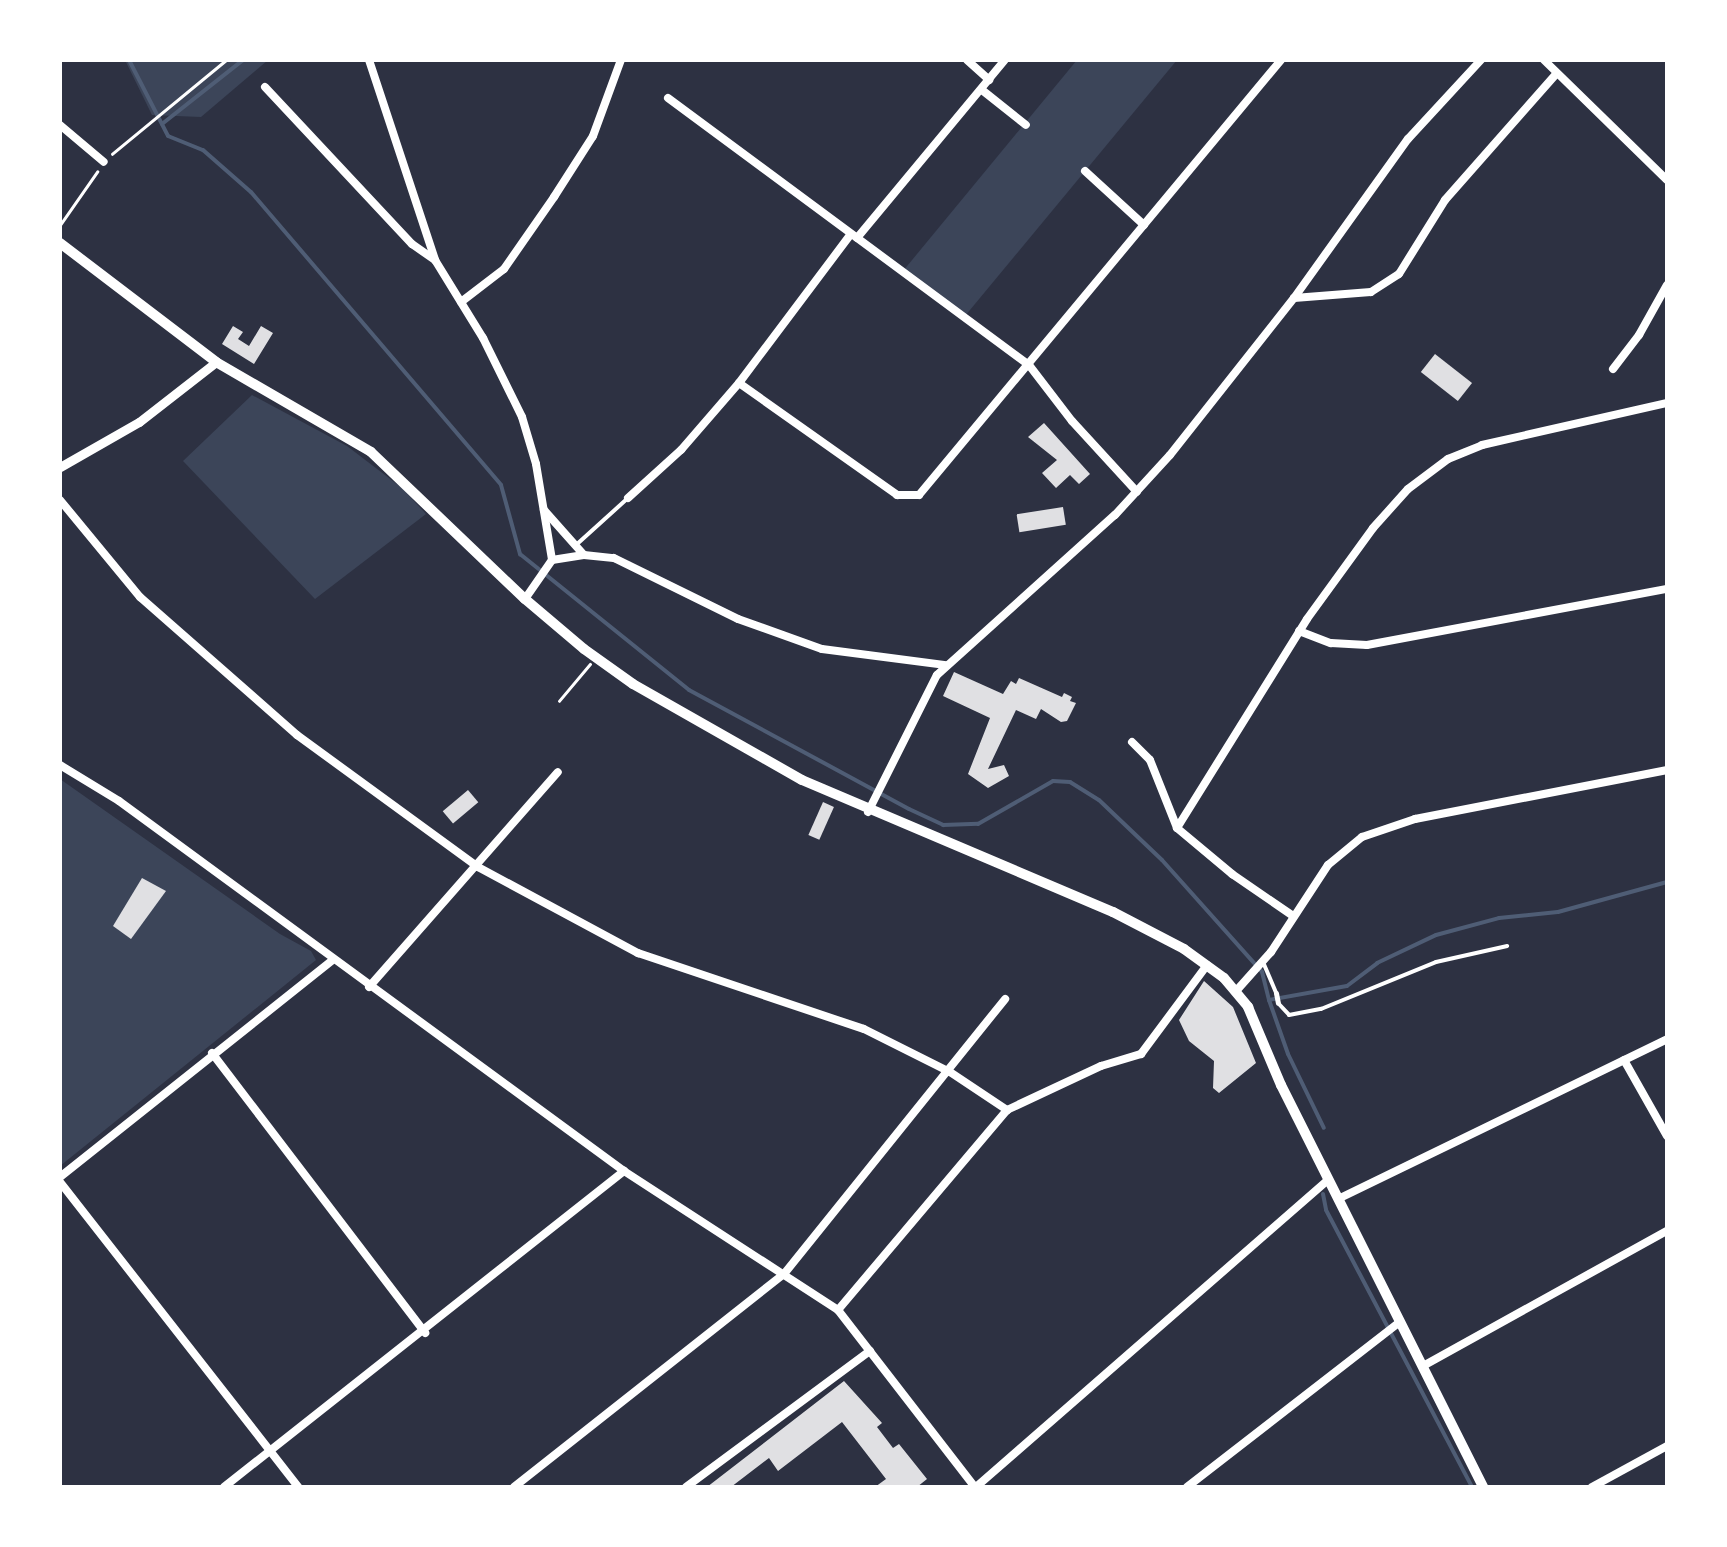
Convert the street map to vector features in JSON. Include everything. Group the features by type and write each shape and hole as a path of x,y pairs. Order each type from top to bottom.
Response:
{"main road":[{"path":"60,242 216,362 371,452 525,599 633,684 764,761 1113,912 1208,965 1236,990 1395,1326 1422,1366 1483,1487"}],"street":[{"path":"369,60 435,260 522,418 536,464 550,564 525,599"},
{"path":"461,302 504,268 554,197 592,136 621,60"},
{"path":"967,60 989,80"},
{"path":"628,498 681,450 739,383 854,236 1005,60"},
{"path":"739,383 907,497 919,495 936,480 1280,60"},
{"path":"870,807 946,666 1137,492 1294,298 1416,128 1481,60"},
{"path":"1544,60 1667,180"},
{"path":"1294,298 1371,292 1399,274 1446,200 1557,73"},
{"path":"265,87 412,244 435,260"},
{"path":"982,90 1026,125"},
{"path":"668,98 1029,365 1072,421 1137,492"},
{"path":"60,125 104,162"},
{"path":"1085,171 1144,225"},
{"path":"1614,369 1639,335 1667,285"},
{"path":"60,466 139,422 216,362"},
{"path":"1177,828 1299,631 1373,528 1408,490 1448,459 1482,445 1667,403"},
{"path":"60,500 159,614 297,734 478,866 638,953 864,1028 950,1072 1007,1110"},
{"path":"542,507 584,556"},
{"path":"550,564 584,556 631,564 738,618 822,649 946,666"},
{"path":"1299,631 1330,642 1367,645 1667,589"},
{"path":"1132,742 1150,760 1177,828 1232,874 1293,916"},
{"path":"60,765 118,801 624,1171 838,1310 975,1487 1328,1180"},
{"path":"1236,990 1263,962 1345,848 1390,826 1667,770"},
{"path":"369,987 558,772"},
{"path":"298,1487 60,1180 332,961"},
{"path":"838,1310 1007,1110 1101,1066 1141,1054 1208,965"},
{"path":"1276,992 1278,1003"},
{"path":"514,1487 784,1274 1005,999"},
{"path":"1338,1199 1667,1039"},
{"path":"212,1054 425,1333"},
{"path":"1624,1060 1667,1136"},
{"path":"224,1487 425,1333 624,1171"},
{"path":"1422,1366 1667,1231"},
{"path":"1187,1487 1395,1326"},
{"path":"686,1487 870,1351"},
{"path":"1592,1487 1667,1446"}],"lane":[{"path":"575,546 628,498"},
{"path":"1278,1003 1289,1015 1321,1009 1436,962 1506,946"},
{"path":"1263,962 1276,992"}],"path":[{"path":"148,123 226,60"},
{"path":"559,701 591,663"}],"shaded area":[{"path":"125,60 268,60 201,117 152,115"},
{"path":"1077,60 1177,60 965,316 903,271"},
{"path":"252,395 347,446 402,488 426,514 315,599 183,461"},
{"path":"60,779 280,934 311,951 316,960 60,1166"}],"building":[{"path":"233,326 243,332 238,339 249,346 261,326 273,333 254,364 222,344"},
{"path":"1435,354 1472,383 1458,401 1421,372"},
{"path":"1044,423 1090,474 1079,484 1070,475 1056,488 1042,473 1057,460 1028,437"},
{"path":"1063,507 1066,525 1019,532 1017,514"},
{"path":"954,672 1003,694 1011,681 1016,684 1019,678 1062,697 1064,693 1076,703 1067,721 1061,722 1041,709 1036,719 1016,710 988,769 1004,765 1009,776 988,788 968,774 990,718 943,696"},
{"path":"468,790 478,802 453,823 443,811"},
{"path":"823,802 834,807 819,840 808,835"},
{"path":"142,878 166,891 131,939 113,926"},
{"path":"1204,981 1233,1007 1256,1063 1219,1093 1213,1088 1214,1061 1189,1041 1179,1020"},
{"path":"844,1381 882,1423 877,1427 893,1448 899,1444 927,1479 917,1487 875,1487 886,1479 842,1422 778,1471 769,1458 731,1487 707,1487"}],"waterway":[{"path":"129,60 168,136 203,150 251,192 501,485 520,554 689,690 909,809 943,825 978,824 1053,781 1070,782 1099,800 1162,860 1262,972 1269,1000 1347,986 1377,963 1436,935 1499,918 1558,912 1667,882"},
{"path":"162,124 243,60"},
{"path":"1269,1000 1288,1054 1324,1128"},
{"path":"1323,1194 1326,1210 1472,1487"}]}
